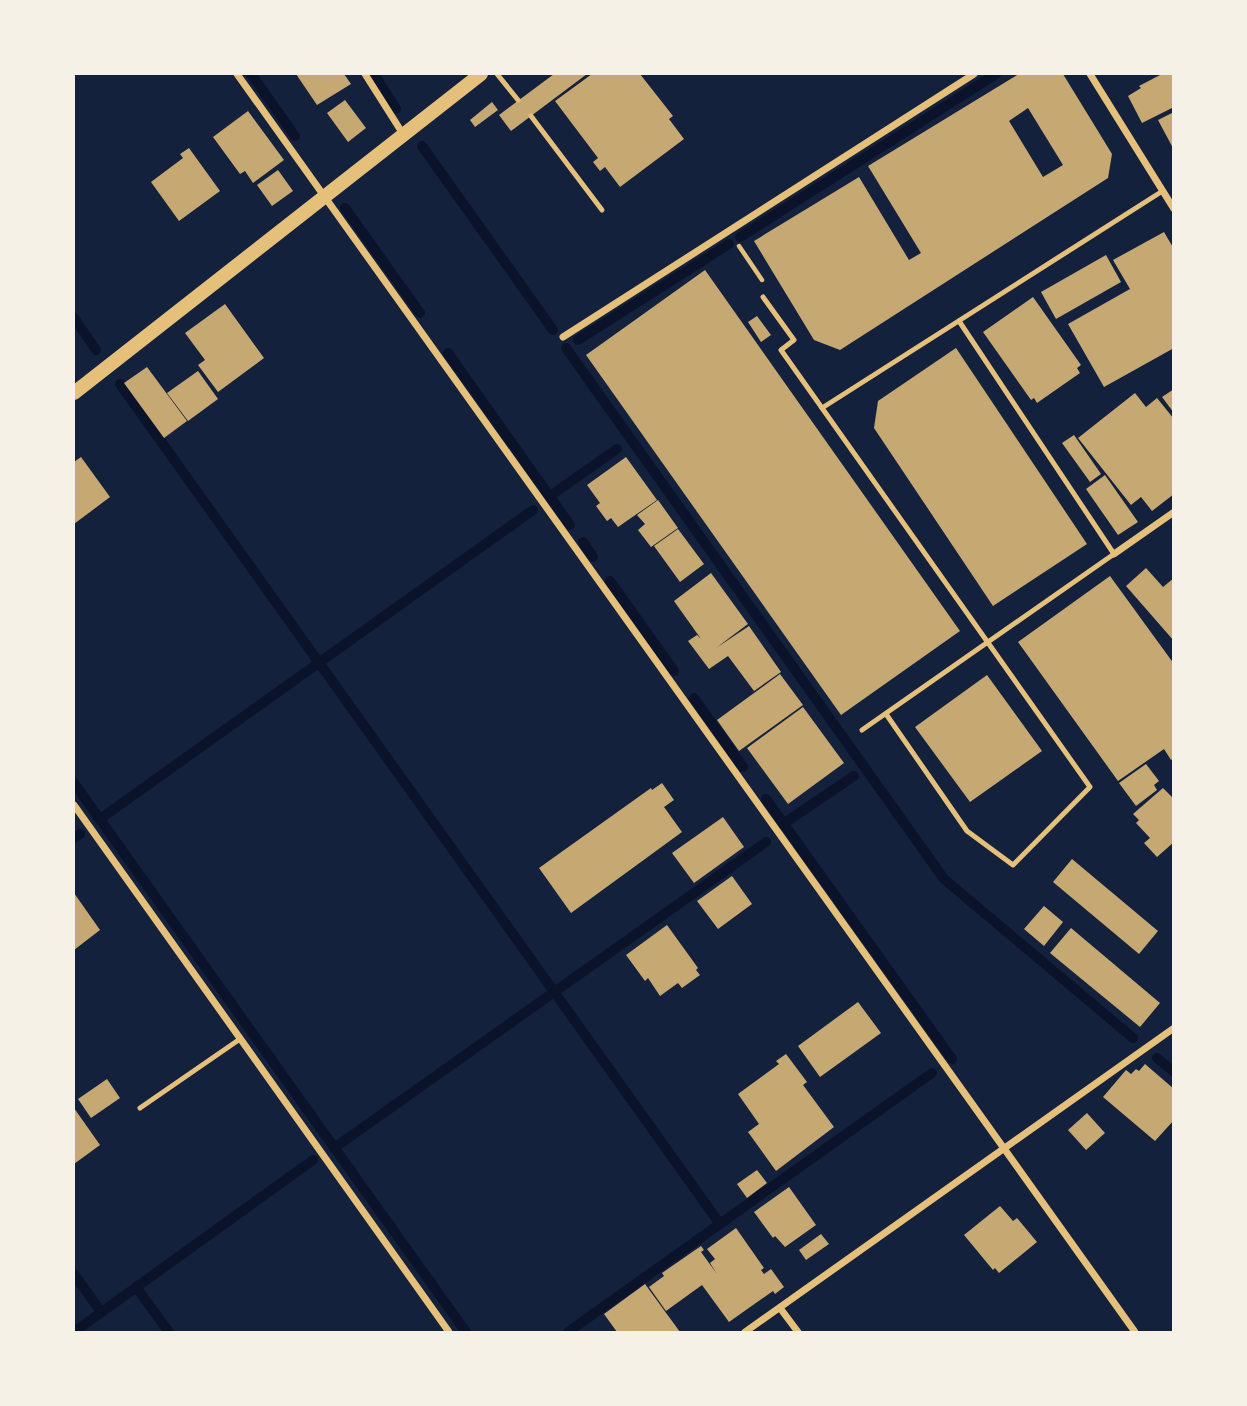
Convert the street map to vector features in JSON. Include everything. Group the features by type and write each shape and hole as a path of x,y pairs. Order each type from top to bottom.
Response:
{"main road":[{"path":"74,393 481,74"}],"street":[{"path":"237,74 1135,1332"},
{"path":"365,74 403,134"},
{"path":"563,337 974,74"},
{"path":"1090,74 1174,209"},
{"path":"1114,554 1174,512"},
{"path":"74,805 449,1332"},
{"path":"746,1332 1174,1028"},
{"path":"780,1308 798,1332"}],"lane":[{"path":"497,74 518,100"},
{"path":"531,116 602,210"},
{"path":"822,408 1161,192"},
{"path":"763,297 794,340 781,350 1090,787 1013,865 967,831 886,713"},
{"path":"862,730 1114,554 959,321"},
{"path":"140,1108 240,1039"}],"path":[{"path":"729,231 764,284 763,297"}],"building":[{"path":"296,74 344,74 351,84 317,105"},
{"path":"554,74 587,74 511,131 499,115"},
{"path":"592,74 640,74 673,116 669,119 684,139 620,187 605,167 600,171 593,162 598,158 555,101"},
{"path":"1019,74 1063,74 1112,154 1108,178 840,350 814,340 754,241 859,177 909,260 921,253 868,166","holes":["1028,108 1063,165 1043,177 1009,121"]},
{"path":"1162,74 1174,74 1174,107 1142,123 1128,96 1141,88 1139,86"},
{"path":"345,100 366,128 348,142 327,113"},
{"path":"492,102 498,110 475,127 470,120"},
{"path":"248,111 284,160 253,183 245,171 240,174 213,137"},
{"path":"1174,112 1174,150 1158,120"},
{"path":"189,148 220,191 179,221 151,182 183,158 180,154"},
{"path":"278,170 293,191 272,206 257,185"},
{"path":"1164,232 1174,249 1174,348 1104,387 1068,324 1130,289 1113,260"},
{"path":"1106,255 1121,282 1056,319 1041,292"},
{"path":"705,270 960,631 841,715 586,355"},
{"path":"1033,297 1081,365 1077,368 1080,373 1037,403 1034,398 1031,400 983,332"},
{"path":"225,304 264,358 218,392 198,365 205,360 185,333"},
{"path":"757,316 771,335 761,342 748,322"},
{"path":"956,348 1087,544 993,606 874,428 878,401"},
{"path":"147,367 187,421 164,438 124,383"},
{"path":"198,371 218,399 188,421 167,393"},
{"path":"1174,389 1174,413 1162,397"},
{"path":"1135,393 1146,407 1157,398 1174,419 1174,494 1152,511 1141,497 1131,505 1078,438"},
{"path":"1074,435 1101,474 1090,482 1062,443"},
{"path":"81,457 110,497 74,524 74,462"},
{"path":"626,457 657,500 618,527 611,518 607,521 596,506 600,503 587,485"},
{"path":"1105,475 1138,522 1118,535 1086,489"},
{"path":"658,500 678,528 651,547 638,530 645,524 637,515"},
{"path":"678,529 704,564 680,582 654,546"},
{"path":"1146,568 1163,587 1174,578 1174,641 1126,586"},
{"path":"711,573 748,624 716,648 749,626 781,672 754,691 728,656 709,669 688,641 697,635 701,639 674,601"},
{"path":"1110,576 1174,664 1174,758 1171,760 1164,749 1118,781 1018,642"},
{"path":"780,674 803,705 739,751 717,720"},
{"path":"987,675 1042,751 970,802 915,727"},
{"path":"803,707 844,763 788,804 747,748"},
{"path":"1146,764 1159,781 1154,785 1157,790 1136,806 1119,783"},
{"path":"662,783 674,800 664,807 682,832 571,913 539,868 651,788 652,790"},
{"path":"1163,788 1174,799 1174,842 1157,857 1144,843 1150,838 1136,823 1139,820 1133,814"},
{"path":"723,817 744,847 694,883 672,853"},
{"path":"1072,859 1158,931 1139,954 1053,882"},
{"path":"732,876 752,904 718,929 697,901"},
{"path":"74,893 100,930 74,950"},
{"path":"1044,906 1063,922 1044,946 1024,929"},
{"path":"667,925 698,968 696,970 700,975 682,988 678,983 660,996 648,978 645,981 626,955"},
{"path":"1071,928 1160,1003 1140,1027 1050,953"},
{"path":"858,1002 881,1033 820,1077 798,1046"},
{"path":"786,1054 807,1082 803,1085 834,1127 776,1171 748,1132 759,1124 738,1094 779,1064 776,1061"},
{"path":"1145,1064 1174,1089 1174,1120 1155,1141 1103,1097 1126,1070 1131,1074 1136,1069 1139,1071"},
{"path":"107,1079 120,1098 91,1118 78,1099"},
{"path":"74,1108 100,1145 74,1164"},
{"path":"1087,1113 1105,1133 1086,1150 1068,1130"},
{"path":"757,1170 767,1183 747,1198 737,1184"},
{"path":"789,1187 816,1225 785,1247 775,1236 773,1238 754,1212"},
{"path":"1000,1206 1013,1221 1017,1218 1037,1242 999,1273 995,1268 993,1270 964,1235"},
{"path":"736,1228 764,1268 761,1270 764,1274 771,1269 784,1287 775,1294 773,1291 729,1322 702,1285 666,1311 649,1287 664,1276 662,1273 701,1246 704,1250 701,1252 717,1274 710,1263 715,1259 707,1249"},
{"path":"821,1234 829,1244 806,1260 799,1250"},
{"path":"645,1284 680,1332 617,1332 604,1314"}],"waterway":[{"path":"251,74 295,136"},
{"path":"374,74 396,109"},
{"path":"740,237 996,74"},
{"path":"422,146 553,330"},
{"path":"345,208 420,313"},
{"path":"578,340 729,244"},
{"path":"74,318 96,350"},
{"path":"566,348 944,879 1133,1038"},
{"path":"448,353 570,525"},
{"path":"120,384 720,1224"},
{"path":"550,496 617,449"},
{"path":"100,819 533,510"},
{"path":"583,542 593,557"},
{"path":"610,581 674,671"},
{"path":"694,698 743,767"},
{"path":"783,824 854,776"},
{"path":"74,783 466,1332"},
{"path":"766,799 952,1059"},
{"path":"74,838 80,834"},
{"path":"334,1148 766,842"},
{"path":"1157,1058 1174,1072"},
{"path":"568,1332 932,1073"},
{"path":"74,1332 313,1160"},
{"path":"74,1274 101,1312"},
{"path":"136,1287 169,1332"}]}
